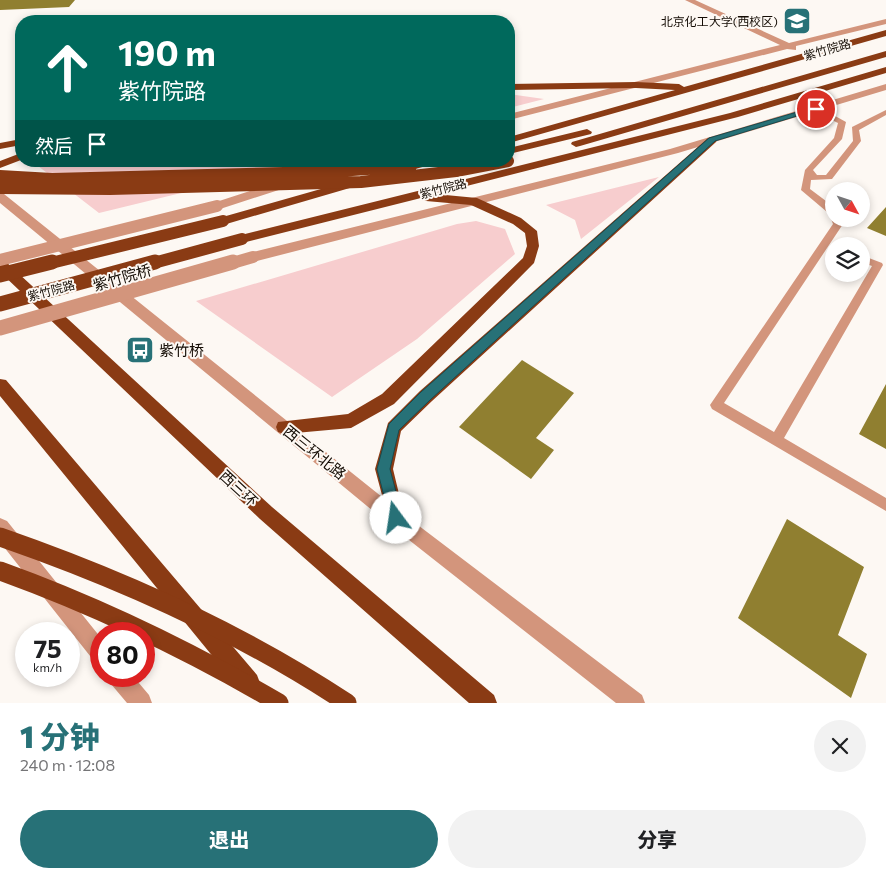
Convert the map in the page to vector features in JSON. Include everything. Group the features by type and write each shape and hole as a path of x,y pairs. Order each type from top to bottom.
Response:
{"highway":[{"name":"紫竹院路","path":"515,138 886,33"},
{"path":"515,150 577,135 886,45"},
{"path":"515,159 588,141 886,54"},
{"name":"紫竹院路","path":"0,304 242,239 734,115 886,70"},
{"path":"836,84 886,78"},
{"path":"515,87 636,85 690,88"},
{"path":"396,518 384,469 394,428 426,396 712,140"},
{"path":"0,146 15,143"},
{"path":"0,165 15,159"},
{"path":"223,221 344,167"},
{"path":"0,176 52,179 323,172 404,167"},
{"name":"紫竹院路","path":"0,275 223,221 412,167"},
{"path":"0,188 110,189 361,182 477,167"},
{"path":"284,427 351,421 388,399 529,260 533,246 531,232 517,221 473,201 413,196"},
{"name":"西三环","path":"0,264 266,513 486,703"},
{"path":"0,384 266,703"},
{"path":"1,534 138,590 208,624 324,687 347,703"},
{"path":"0,571 63,594 218,666 279,703"}],"street":[{"path":"689,0 808,54"},
{"name":"紫竹院路","path":"515,115 886,21"},
{"name":"紫竹院路","path":"253,257 712,140 886,87"},
{"path":"0,260 217,206 339,167"},
{"name":"西三环北路","path":"0,197 396,518 634,703"},
{"name":"紫竹院桥","path":"0,328 253,257"},
{"path":"1,534 90,641"},
{"path":"128,687 141,703"}],"lane":[{"path":"809,170 814,178 829,177 857,141 854,129 816,109"},
{"path":"854,129 886,112"},
{"path":"825,205 805,190 809,170 838,139 842,122"},
{"path":"825,252 716,405 886,506"},
{"path":"870,262 878,265 870,279"},
{"path":"776,440 868,282"}],"shaded area":[{"path":"515,95 544,99 515,106"},
{"path":"39,167 288,167 99,213"},
{"path":"659,177 581,239 575,220 546,205"},
{"path":"476,221 505,229 515,254 417,339 332,397 196,301 457,224"}],"building":[{"path":"0,0 75,0 69,7 0,10"},
{"path":"886,207 886,236 867,228 870,228 870,225"},
{"path":"522,360 574,393 536,438 554,450 531,479 459,427"},
{"path":"886,384 886,449 859,434"},
{"path":"787,519 864,567 838,635 867,654 851,698 738,618"}],"place":[{"name":"北京化工大学(西校区)","path":"797,21"},
{"name":"紫竹桥","path":"140,350"}],"route":[{"path":"396,518 384,469 394,428 426,396 712,140 816,109"}]}
